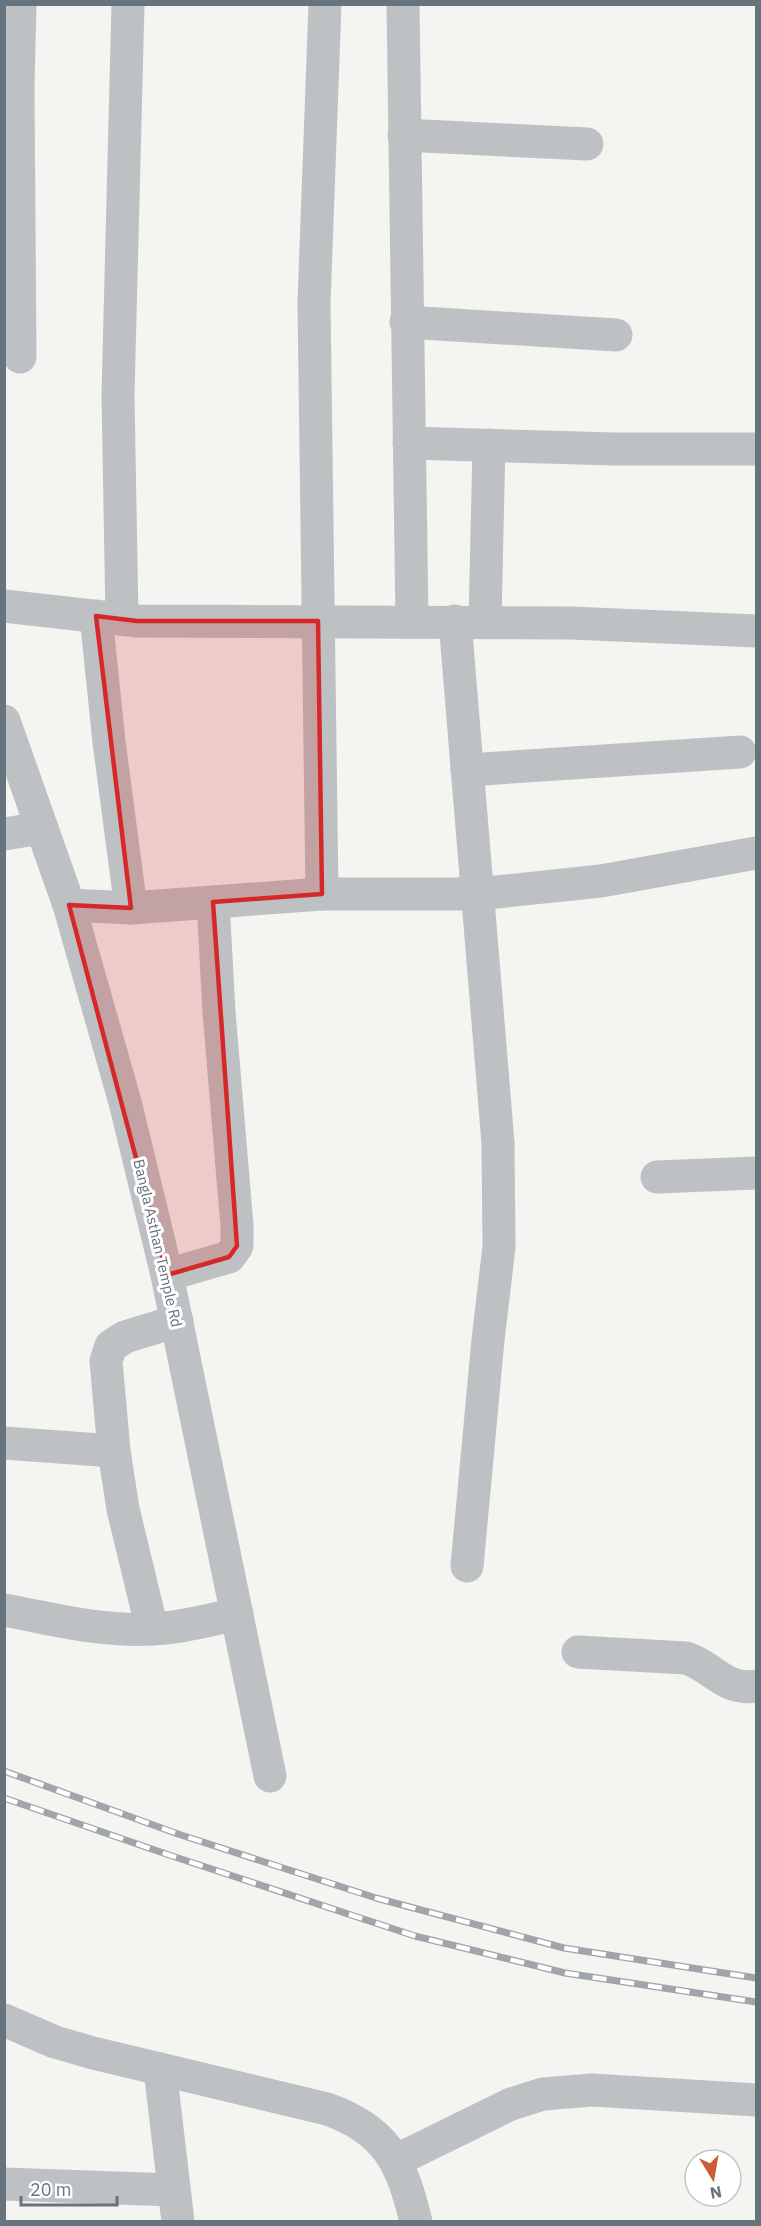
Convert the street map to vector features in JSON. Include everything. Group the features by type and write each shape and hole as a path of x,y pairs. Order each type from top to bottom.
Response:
{"street":[{"path":"20,4 18,87 20,357"},
{"path":"128,4 118,395 109,617 109,742 131,908"},
{"path":"322,894 314,303 325,4"},
{"path":"403,4 412,621"},
{"path":"404,135 587,144"},
{"path":"406,322 616,335"},
{"path":"409,443 756,449"},
{"path":"467,1566 499,1247 498,1143 467,770 470,622 489,445"},
{"path":"4,606 137,621 571,622 756,631"},
{"name":"Bangla Asthan Temple Rd","path":"4,721 69,905 125,1102 177,1321 270,1776"},
{"path":"467,770 740,752"},
{"path":"4,834 42,828"},
{"path":"69,905 131,908 322,894 477,894 602,880 756,853"},
{"path":"167,1275 229,1257 237,1246 213,902"},
{"path":"657,1178 756,1173"},
{"path":"152,1629 123,1509 114,1451 106,1361 111,1346 125,1337 177,1321"},
{"path":"4,1443 114,1451"},
{"path":"4,1610 94,1627 152,1629 237,1614"},
{"path":"578,1652 686,1658 700,1662 733,1686 756,1686"},
{"path":"4,2020 55,2042 93,2053 327,2109 350,2117 381,2140 397,2160 410,2193 416,2222"},
{"path":"160,2069 178,2222"},
{"path":"397,2160 511,2104 543,2094 592,2090 756,2100"},
{"path":"4,2184 174,2190"}],"highlighted area":[{"path":"96,616 137,621 318,621 322,894 213,902 237,1246 229,1257 167,1275 69,905 131,908"}],"railway":[{"path":"4,1771 178,1834 376,1898 564,1948 756,1978"},
{"path":"4,1798 415,1936 565,1973 756,2002"}]}
